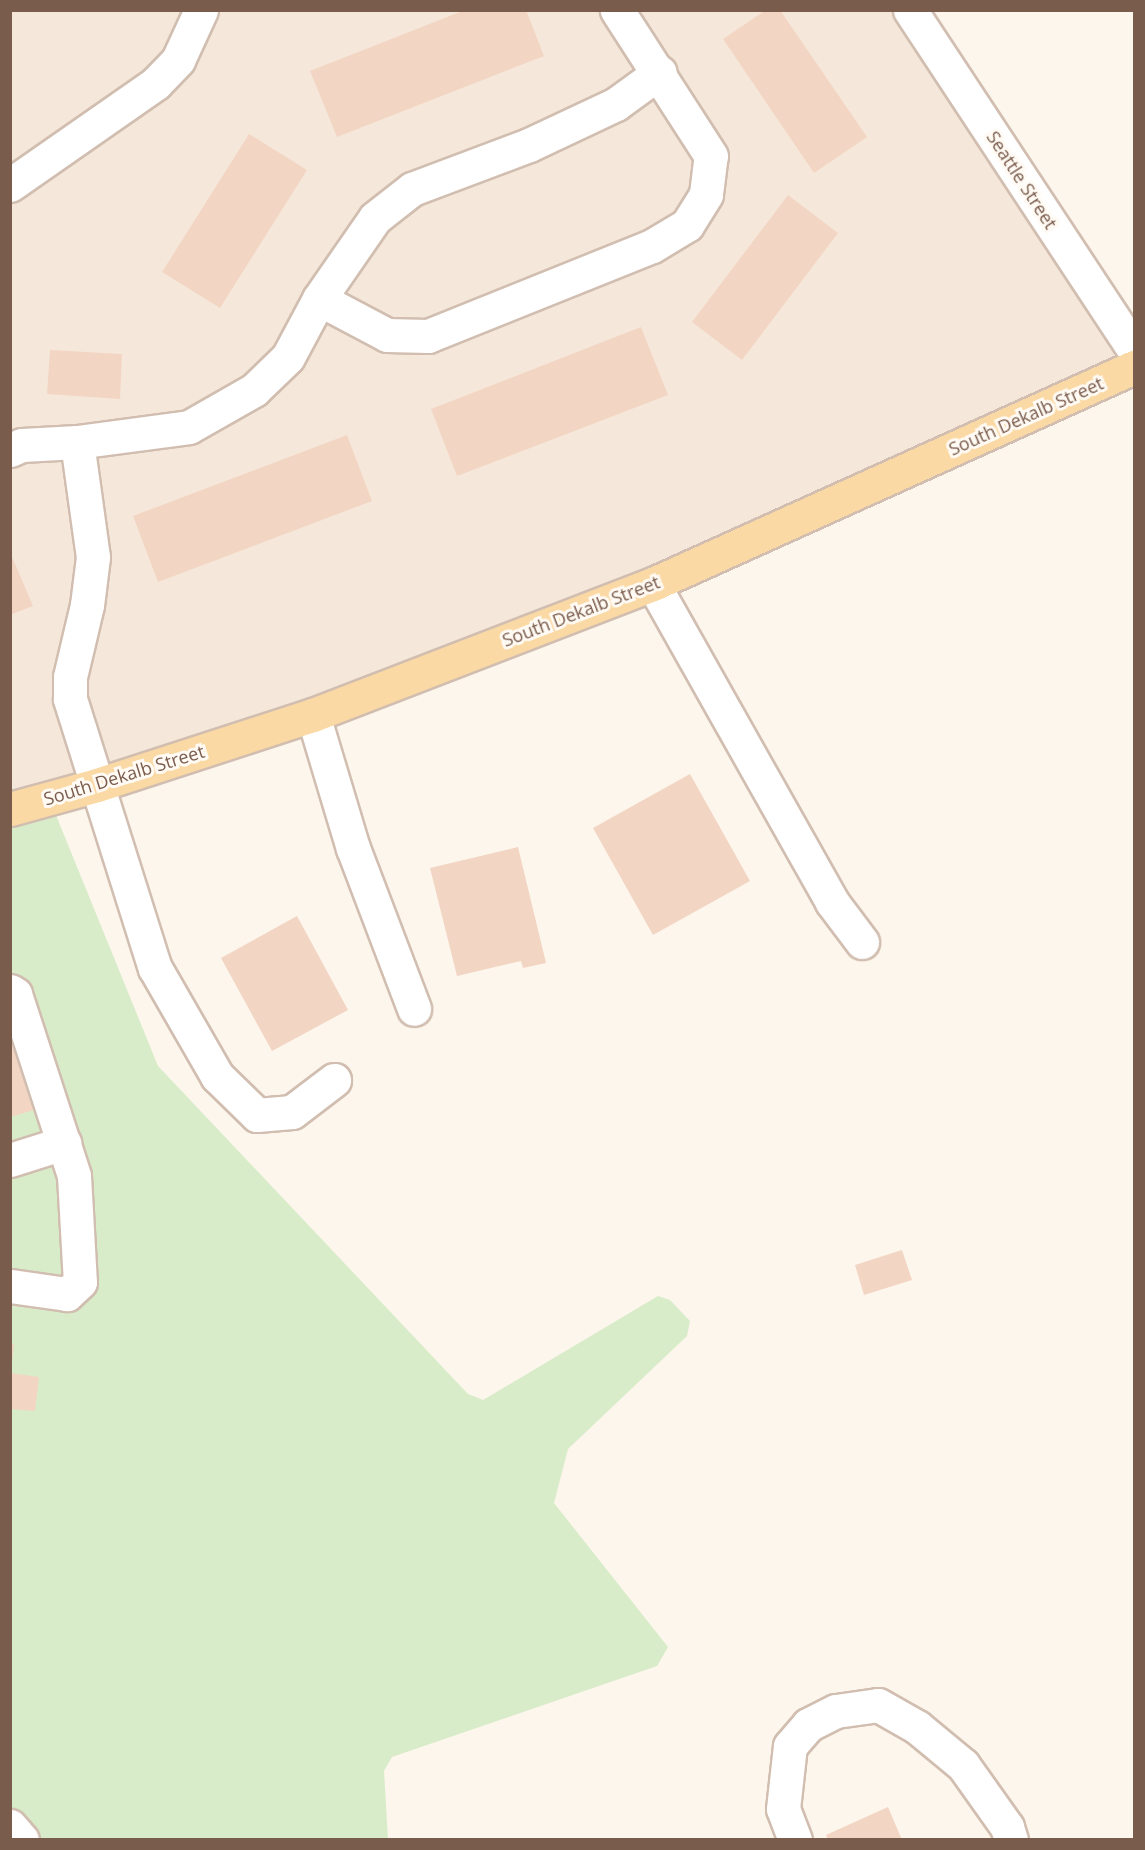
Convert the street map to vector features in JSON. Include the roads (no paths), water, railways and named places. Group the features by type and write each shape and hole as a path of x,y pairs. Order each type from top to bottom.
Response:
{"main road":[{"name":"South Dekalb Street","path":"10,809 97,785 313,715 653,584 1134,367"}],"street":[{"path":"10,185 156,84 178,60 201,10"},
{"path":"319,299 387,334 428,336 651,246 687,225 706,194 711,156 660,72 617,10"},
{"name":"Seattle Street","path":"910,10 1134,350"},
{"path":"10,450 22,445 77,442 189,427 254,390 288,357 319,299 375,218 412,189 529,145 616,104 660,72"},
{"path":"77,442 93,556 87,605 70,677 70,699 155,968 217,1076 257,1115 292,1112 333,1080"},
{"path":"653,584 832,902 862,942"},
{"path":"313,715 354,848 414,1009"},
{"path":"10,991 15,994 74,1176 80,1282 67,1294 10,1286"},
{"path":"10,1160 64,1143"},
{"path":"795,1839 783,1809 790,1746 808,1725 836,1711 878,1705 917,1727 963,1765 1007,1827 1011,1839"},
{"path":"10,1826 22,1839"}]}
